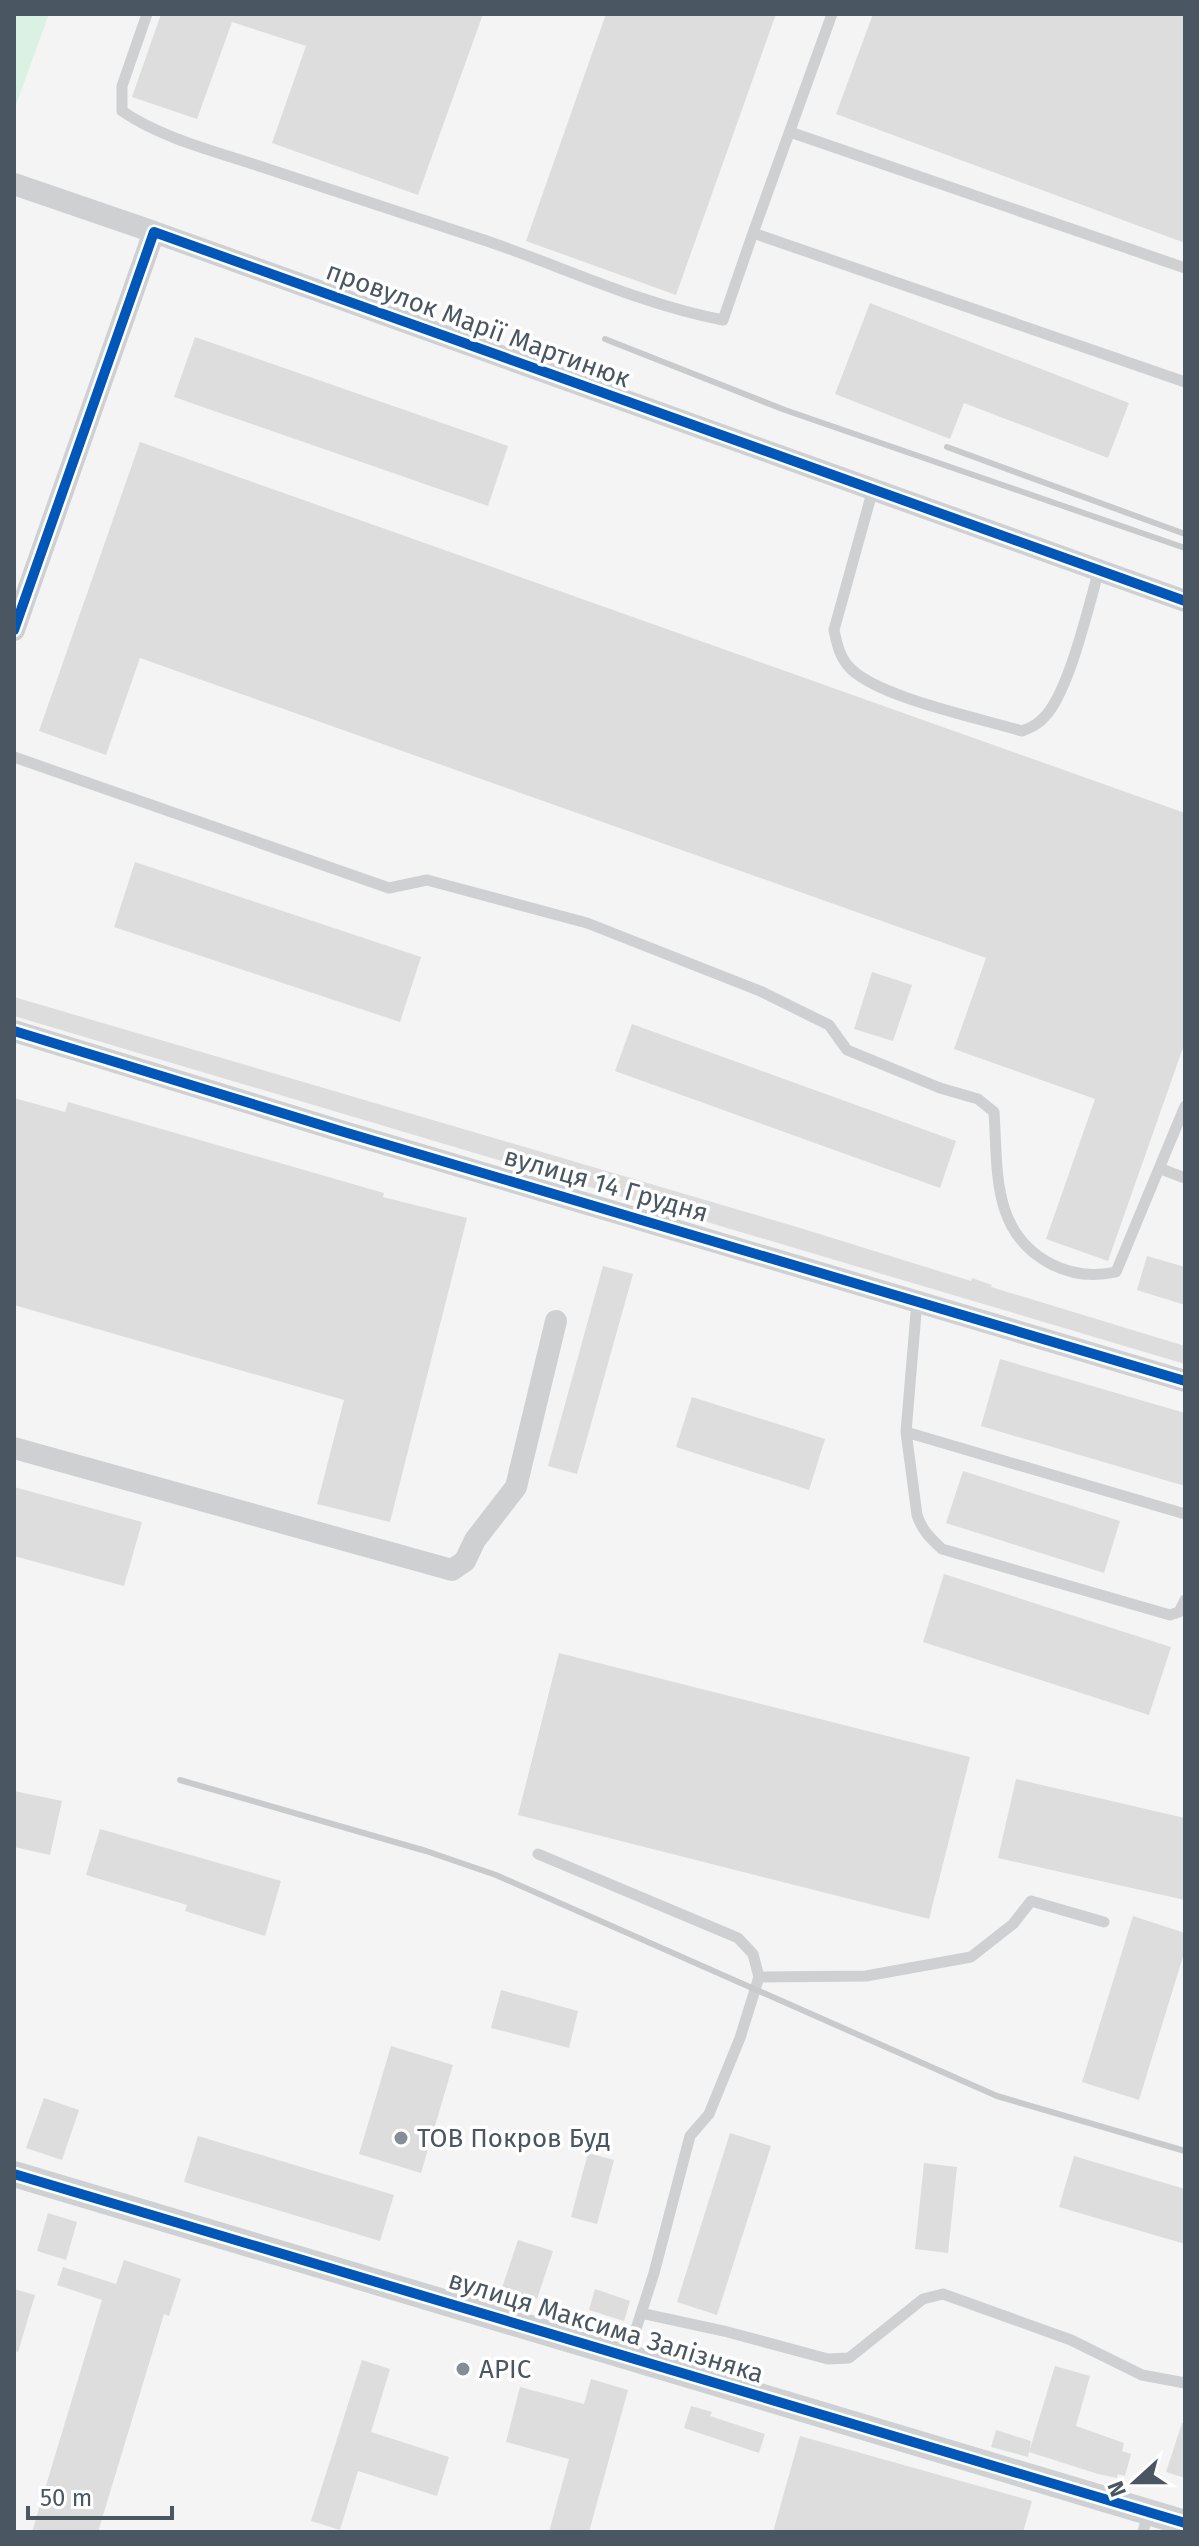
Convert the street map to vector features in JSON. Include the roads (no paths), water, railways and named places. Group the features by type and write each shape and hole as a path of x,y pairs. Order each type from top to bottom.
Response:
{"street":[{"name":"провулок Марії Мартинюк","path":"14,184 1185,601"},
{"path":"14,630 154,232"},
{"name":"вулиця 14 Грудня","path":"14,1031 1185,1381"},
{"path":"14,1448 452,1570 465,1561 475,1540 516,1487 556,1321"},
{"name":"вулиця Максима Залізняка","path":"14,2174 615,2353 1146,2522 1185,2523"}],"lane":[{"path":"147,14 122,86 122,111 143,125 486,241 587,281 699,316 723,320 832,14"},
{"path":"790,132 1185,268"},
{"path":"753,233 1185,382"},
{"path":"873,489 834,630 838,652 852,671 893,694 1022,731 1036,726 1049,712 1079,641 1099,570"},
{"path":"14,757 389,888 427,880 587,923 760,991 829,1025 847,1050 940,1088 978,1099 994,1112 996,1176 1013,1230 1031,1253 1062,1270 1095,1277 1116,1272 1185,1106"},
{"path":"1161,1169 1185,1178"},
{"path":"917,1301 906,1432 921,1527 942,1549 1170,1615 1179,1612 1185,1600"},
{"path":"906,1432 1185,1514"},
{"path":"538,1854 738,1938 753,1954 759,1977 740,2038 709,2114 690,2136 636,2329 615,2353"},
{"path":"759,1977 866,1976 971,1957 1013,1924 1031,1901 1104,1922"},
{"path":"641,2313 828,2359 849,2358 923,2299 943,2294 1071,2340 1142,2375 1185,2383"}],"railway":[{"path":"605,339 785,410 1185,548"},
{"path":"947,447 1185,534"},
{"path":"180,1780 426,1851 496,1875 997,2096 1185,2151"}],"place":[{"name":"ТОВ Покров Буд","path":"401,2138"},
{"name":"АРІС","path":"463,2369"}]}
